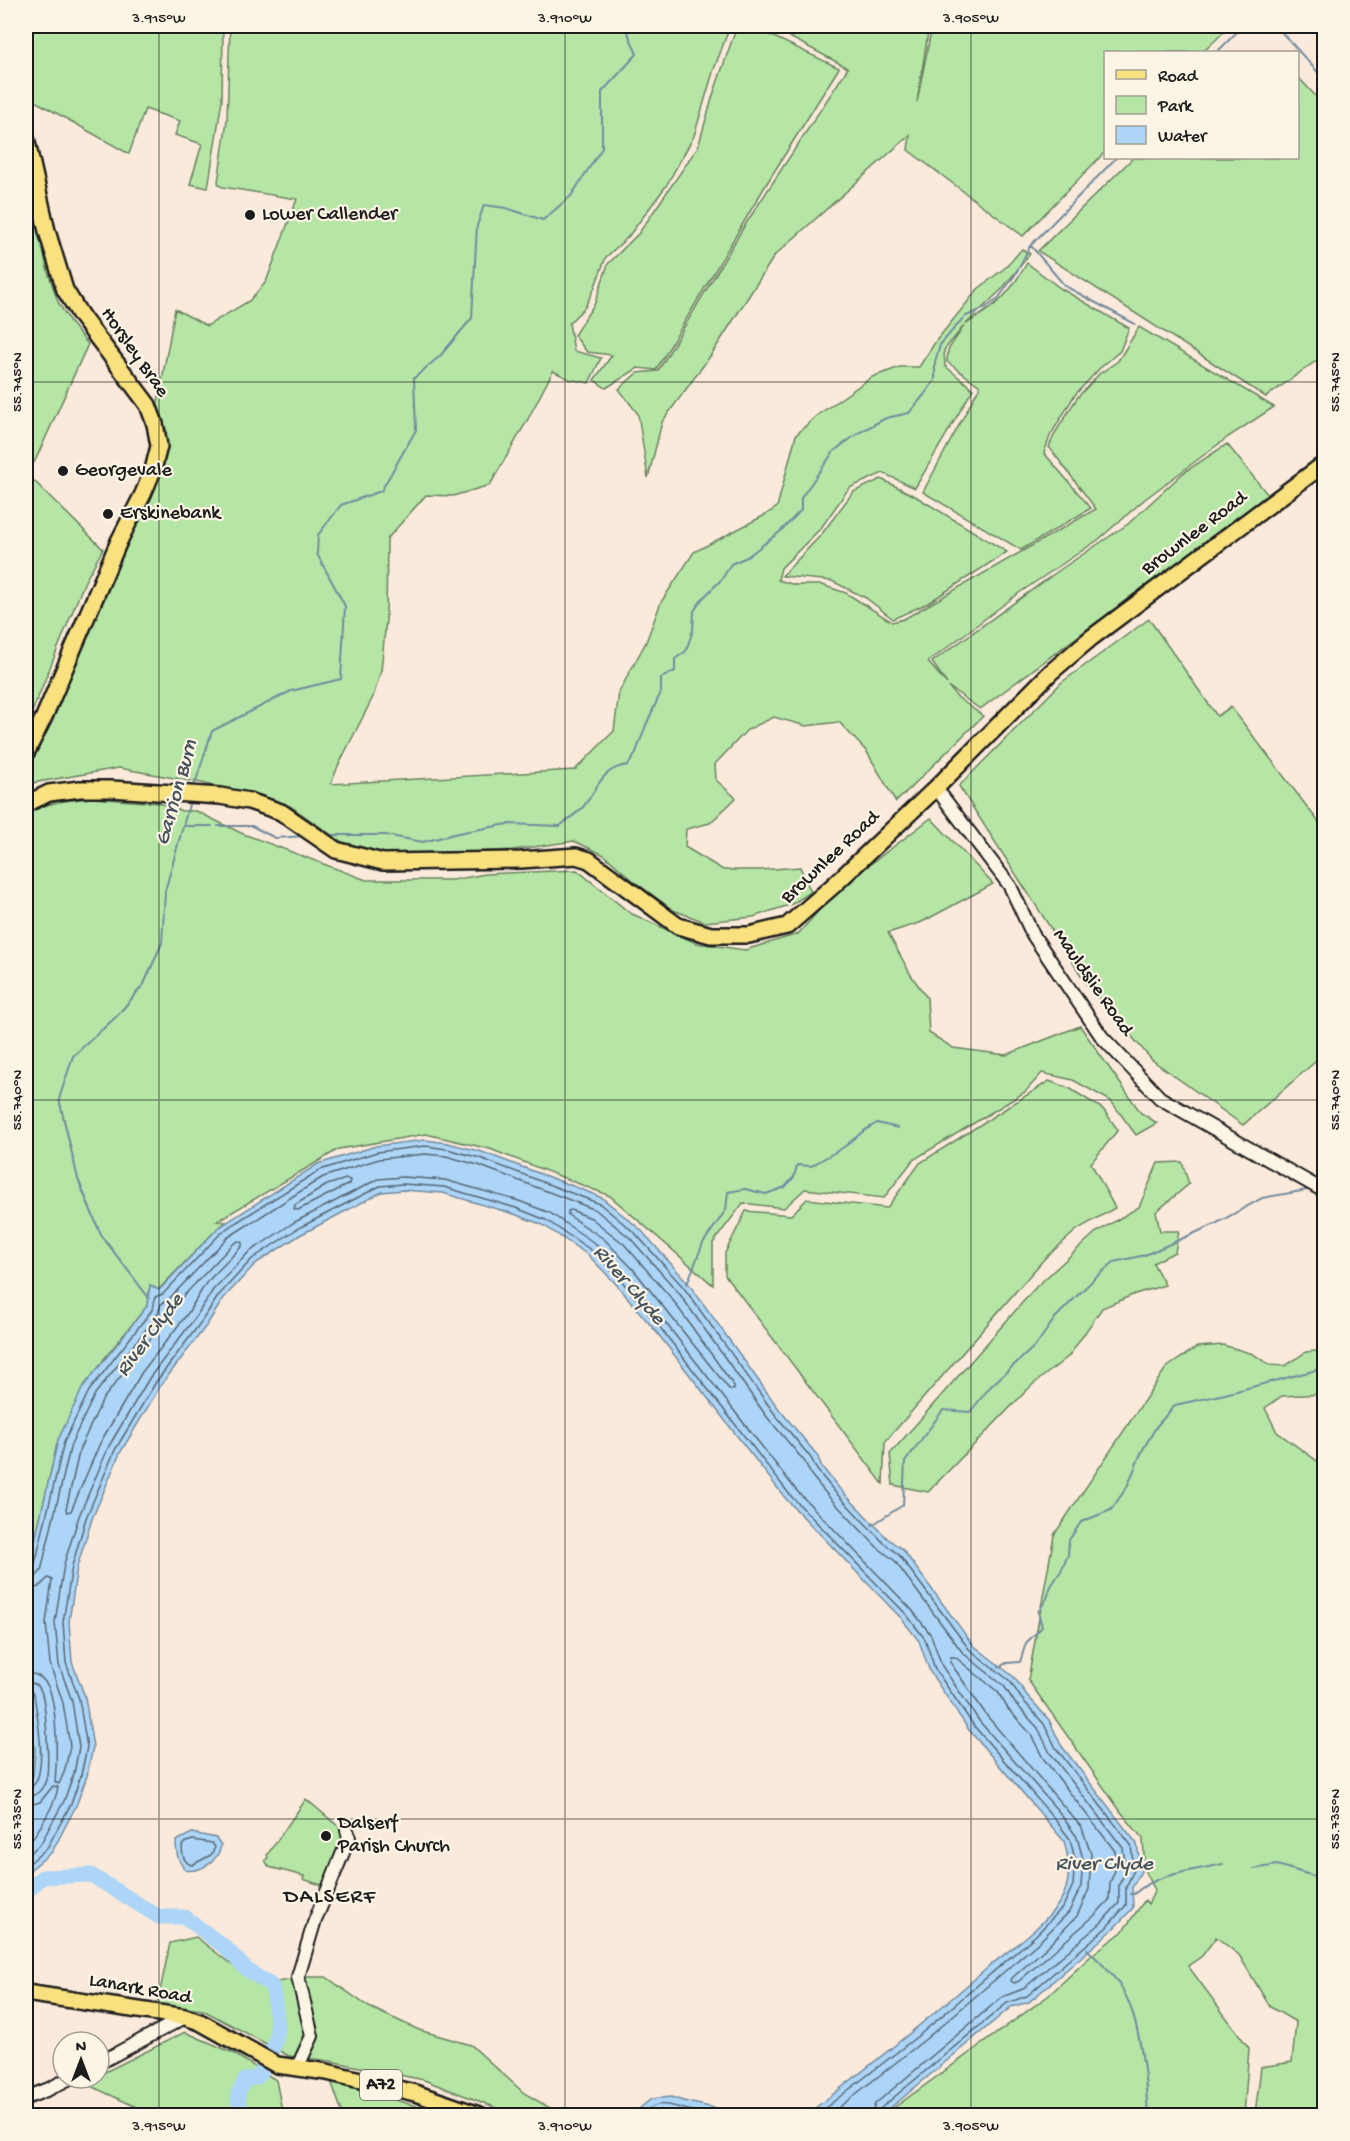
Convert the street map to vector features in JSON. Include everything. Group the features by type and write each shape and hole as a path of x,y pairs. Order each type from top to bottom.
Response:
{"main road":[{"name":"Horsley Brae","path":"26,138 47,231 65,290 81,316 148,405 155,424 159,446 153,470 143,494 119,541 44,717 26,753"},
{"name":"Brownlee Road","path":"26,804 49,793 81,789 201,795 249,801 281,812 336,850 383,862 521,860 576,856 589,860 678,926 711,935 749,935 787,926 834,885 936,788 1051,672 1090,638 1324,464"},
{"name":"Lanark Road","path":"26,1993 185,2017 200,2022 277,2065 327,2072 415,2093 483,2115"}],"street":[{"name":"Mauldslie Road","path":"936,788 1010,886 1033,935 1101,1037 1160,1098 1324,1191"},
{"path":"297,2067 312,2036 298,1977 314,1923 349,1838 347,1830"},
{"path":"111,2057 185,2017"},
{"path":"26,2098 51,2088"}],"green space":[{"path":"26,26 223,26 222,100 208,188 190,184 202,144 175,135 180,121 145,109 129,154 26,96"},
{"path":"230,26 730,26 713,72 694,136 666,186 628,237 606,257 585,307 569,323 574,351 601,358 589,383 569,379 553,371 490,485 453,496 426,495 387,539 386,620 381,671 373,697 331,784 575,770 614,731 619,692 646,642 661,602 694,552 777,507 796,435 816,416 872,377 900,367 919,367 936,341 978,289 1006,267 1022,249 1030,254 1002,289 966,324 1002,298 1027,263 1060,288 1129,328 1120,351 1099,369 1074,396 1050,436 1044,453 1091,508 1021,550 923,492 980,386 947,362 948,350 964,326 944,350 945,366 973,389 915,488 883,473 849,488 821,528 781,568 778,580 795,585 822,585 846,593 892,622 904,619 1096,509 1049,447 1077,398 1099,374 1118,361 1139,327 1274,407 1228,437 1145,499 1098,540 1019,593 928,662 947,684 932,662 1128,524 1183,473 1227,444 1268,495 980,709 949,687 956,696 983,716 896,802 867,752 839,722 806,726 774,717 747,730 715,764 716,780 736,798 710,823 686,829 685,847 723,870 800,867 811,892 792,904 753,917 705,922 673,910 604,855 574,841 513,850 385,857 342,842 290,806 202,783 119,768 26,784 26,771 155,483 167,431 157,407 175,309 207,326 249,301 266,282 297,199 223,187 218,182 227,120"},
{"path":"737,26 751,26 839,68 767,183 656,370 638,368 606,388 594,380 612,355 587,352 574,335 595,303 608,264 639,233 698,147"},
{"path":"769,26 929,26 917,102 932,26 1230,26 1204,51 1104,51 1104,153 1023,236 908,150 910,135 775,255 711,355 662,422 648,478 638,414 619,389 637,373 658,371 743,228 848,68"},
{"path":"1299,78 1324,105 1324,355 1266,397 1038,251 1132,159 1299,159"},
{"path":"26,177 48,272 58,302 72,325 88,344 35,461 26,471"},
{"path":"26,473 103,549 85,581 26,727"},
{"path":"881,479 915,496 1007,552 928,603 893,619 866,598 832,581 782,576 821,535 853,492"},
{"path":"1149,619 1217,716 1231,707 1324,829 1324,1054 1243,1125 1152,1060 1088,986 959,786 1062,682"},
{"path":"92,798 159,803 182,811 196,811 241,833 366,880 453,880 485,874 577,870 630,913 696,943 745,950 798,934 838,889 931,818 993,884 922,922 888,933 911,975 927,998 929,1033 953,1048 1006,1055 1080,1026 1141,1113 1157,1123 1136,1135 1111,1101 1073,1080 1042,1073 1025,1092 913,1160 884,1198 805,1189 784,1208 743,1203 713,1243 713,1285 610,1196 490,1149 426,1134 339,1149 217,1221 226,1222 158,1290 150,1285 147,1306 104,1359 58,1440 26,1579 26,814 57,802"},
{"path":"1049,1081 1069,1088 1103,1109 1118,1130 1091,1163 1115,1208 1078,1229 1045,1258 885,1442 883,1484 725,1275 725,1253 746,1211 791,1215 807,1199 887,1208 920,1163"},
{"path":"1182,1162 1189,1184 1156,1212 1160,1231 1179,1231 1175,1252 1153,1263 1165,1285 1135,1294 1102,1308 1069,1356 1031,1386 928,1492 893,1485 890,1454 1036,1287 1095,1233 1139,1207 1158,1163"},
{"path":"1223,1345 1253,1354 1270,1365 1285,1366 1306,1352 1324,1350 1324,1394 1282,1396 1265,1408 1277,1432 1324,1466 1324,2115 1255,2115 1261,2067 1292,2062 1296,2022 1270,2007 1239,1955 1216,1937 1202,1956 1188,1966 1249,2048 1244,2115 884,2115 1048,1996 1093,1954 1122,1932 1145,1900 1148,1904 1155,1890 1145,1870 1143,1839 1121,1812 1028,1680 1054,1535 1166,1368 1197,1347"},
{"path":"26,1679 35,1750 33,1777 26,1787"},
{"path":"306,1799 345,1832 324,1886 303,1879 304,1876 269,1867 265,1860"},
{"path":"196,1937 258,1985 308,1977 326,1977 369,2007 419,2030 471,2045 524,2093 562,2115 515,2115 424,2080 330,2061 289,2056 203,2010 157,2005 170,1943"},
{"path":"185,2032 231,2052 276,2080 283,2115 144,2115 143,2110 99,2090 111,2090 111,2069"},
{"path":"331,2081 446,2115 343,2115"}],"water":[{"name":"River Clyde","path":"425,1140 448,1143 482,1152 581,1189 602,1198 640,1229 689,1284 779,1409 817,1455 822,1467 839,1488 887,1538 903,1550 973,1645 1014,1677 1049,1720 1061,1745 1137,1844 1141,1871 1132,1888 1133,1908 1110,1932 1029,2002 1011,2007 882,2115 806,2115 923,2023 1045,1920 1059,1903 1068,1881 1068,1857 1064,1841 969,1730 930,1672 919,1641 901,1618 786,1499 658,1334 616,1284 588,1255 543,1225 443,1193 403,1190 382,1192 300,1235 255,1264 224,1298 206,1326 161,1385 120,1453 92,1519 77,1567 69,1622 72,1662 85,1697 93,1747 87,1776 76,1806 52,1852 26,1873 26,1787 33,1776 35,1750 26,1679 26,1579 58,1440 83,1387 147,1306 150,1285 159,1290 218,1228 318,1164 376,1146"},
{"path":"192,1833 216,1838 221,1845 217,1856 208,1865 197,1870 185,1870 178,1857 176,1841"},
{"path":"671,2097 724,2110 731,2115 632,2115 651,2099"}],"waterway":[{"name":"Garrion Burn","path":"193,790 212,731 291,691 341,679 345,606 317,554 318,535 341,505 381,491 416,430 414,378 440,356 472,318 477,226 484,205 506,208 543,220 571,196 602,148 602,92 637,54 625,26"},
{"path":"1218,51 1243,26"},
{"path":"1276,26 1299,51"},
{"path":"1299,51 1324,79"},
{"path":"327,835 385,835 423,842 508,824 560,826 582,808 605,775 618,767 628,765 635,755 661,692 661,678 675,671 675,659 686,651 693,630 694,611 703,598 722,579 731,564 747,557 781,531 801,510 801,498 834,451 860,432 886,418 909,413 935,380 935,362 940,345 964,317 997,300 1015,275 1030,246 1115,159"},
{"path":"1031,246 1065,286 1135,324"},
{"name":"Garrion Burn","path":"149,1298 101,1235 78,1179 59,1099 73,1056 117,1016 144,984 162,943 165,891 190,801"},
{"path":"183,826 212,826"},
{"path":"218,826 252,826 275,838 305,836"},
{"path":"687,1284 703,1243 726,1210 728,1192 745,1189 766,1194 785,1187 794,1177 797,1165 811,1166 844,1147 877,1123 898,1128"},
{"path":"872,1525 903,1505 905,1462 943,1410 970,1412 990,1387 1037,1344 1055,1318 1114,1262 1145,1255 1215,1224 1262,1198 1313,1189"},
{"path":"999,1667 1006,1663 1020,1662 1026,1643 1042,1627 1038,1612 1068,1555 1069,1540 1081,1522 1111,1510 1127,1487 1142,1451 1156,1427 1175,1405 1324,1368"},
{"path":"1130,1894 1164,1877 1223,1864"},
{"path":"1254,1869 1277,1865 1324,1879"},
{"path":"26,1884 31,1888 42,1877 91,1875 159,1917 185,1917 226,1948 246,1969 272,1986 277,2024 275,2044 258,2077 245,2080 238,2094 240,2116"},
{"path":"1087,1949 1119,1984 1132,2012 1141,2047 1148,2116"}],"place":[{"name":"Lower Callender","path":"250,215"},
{"name":"Georgevale","path":"63,471"},
{"name":"Erskinebank","path":"108,514"},
{"name":"Dalserf Parish Church","path":"326,1836"}],"district":[{"name":"DALSERF","path":"330,1898"}]}
